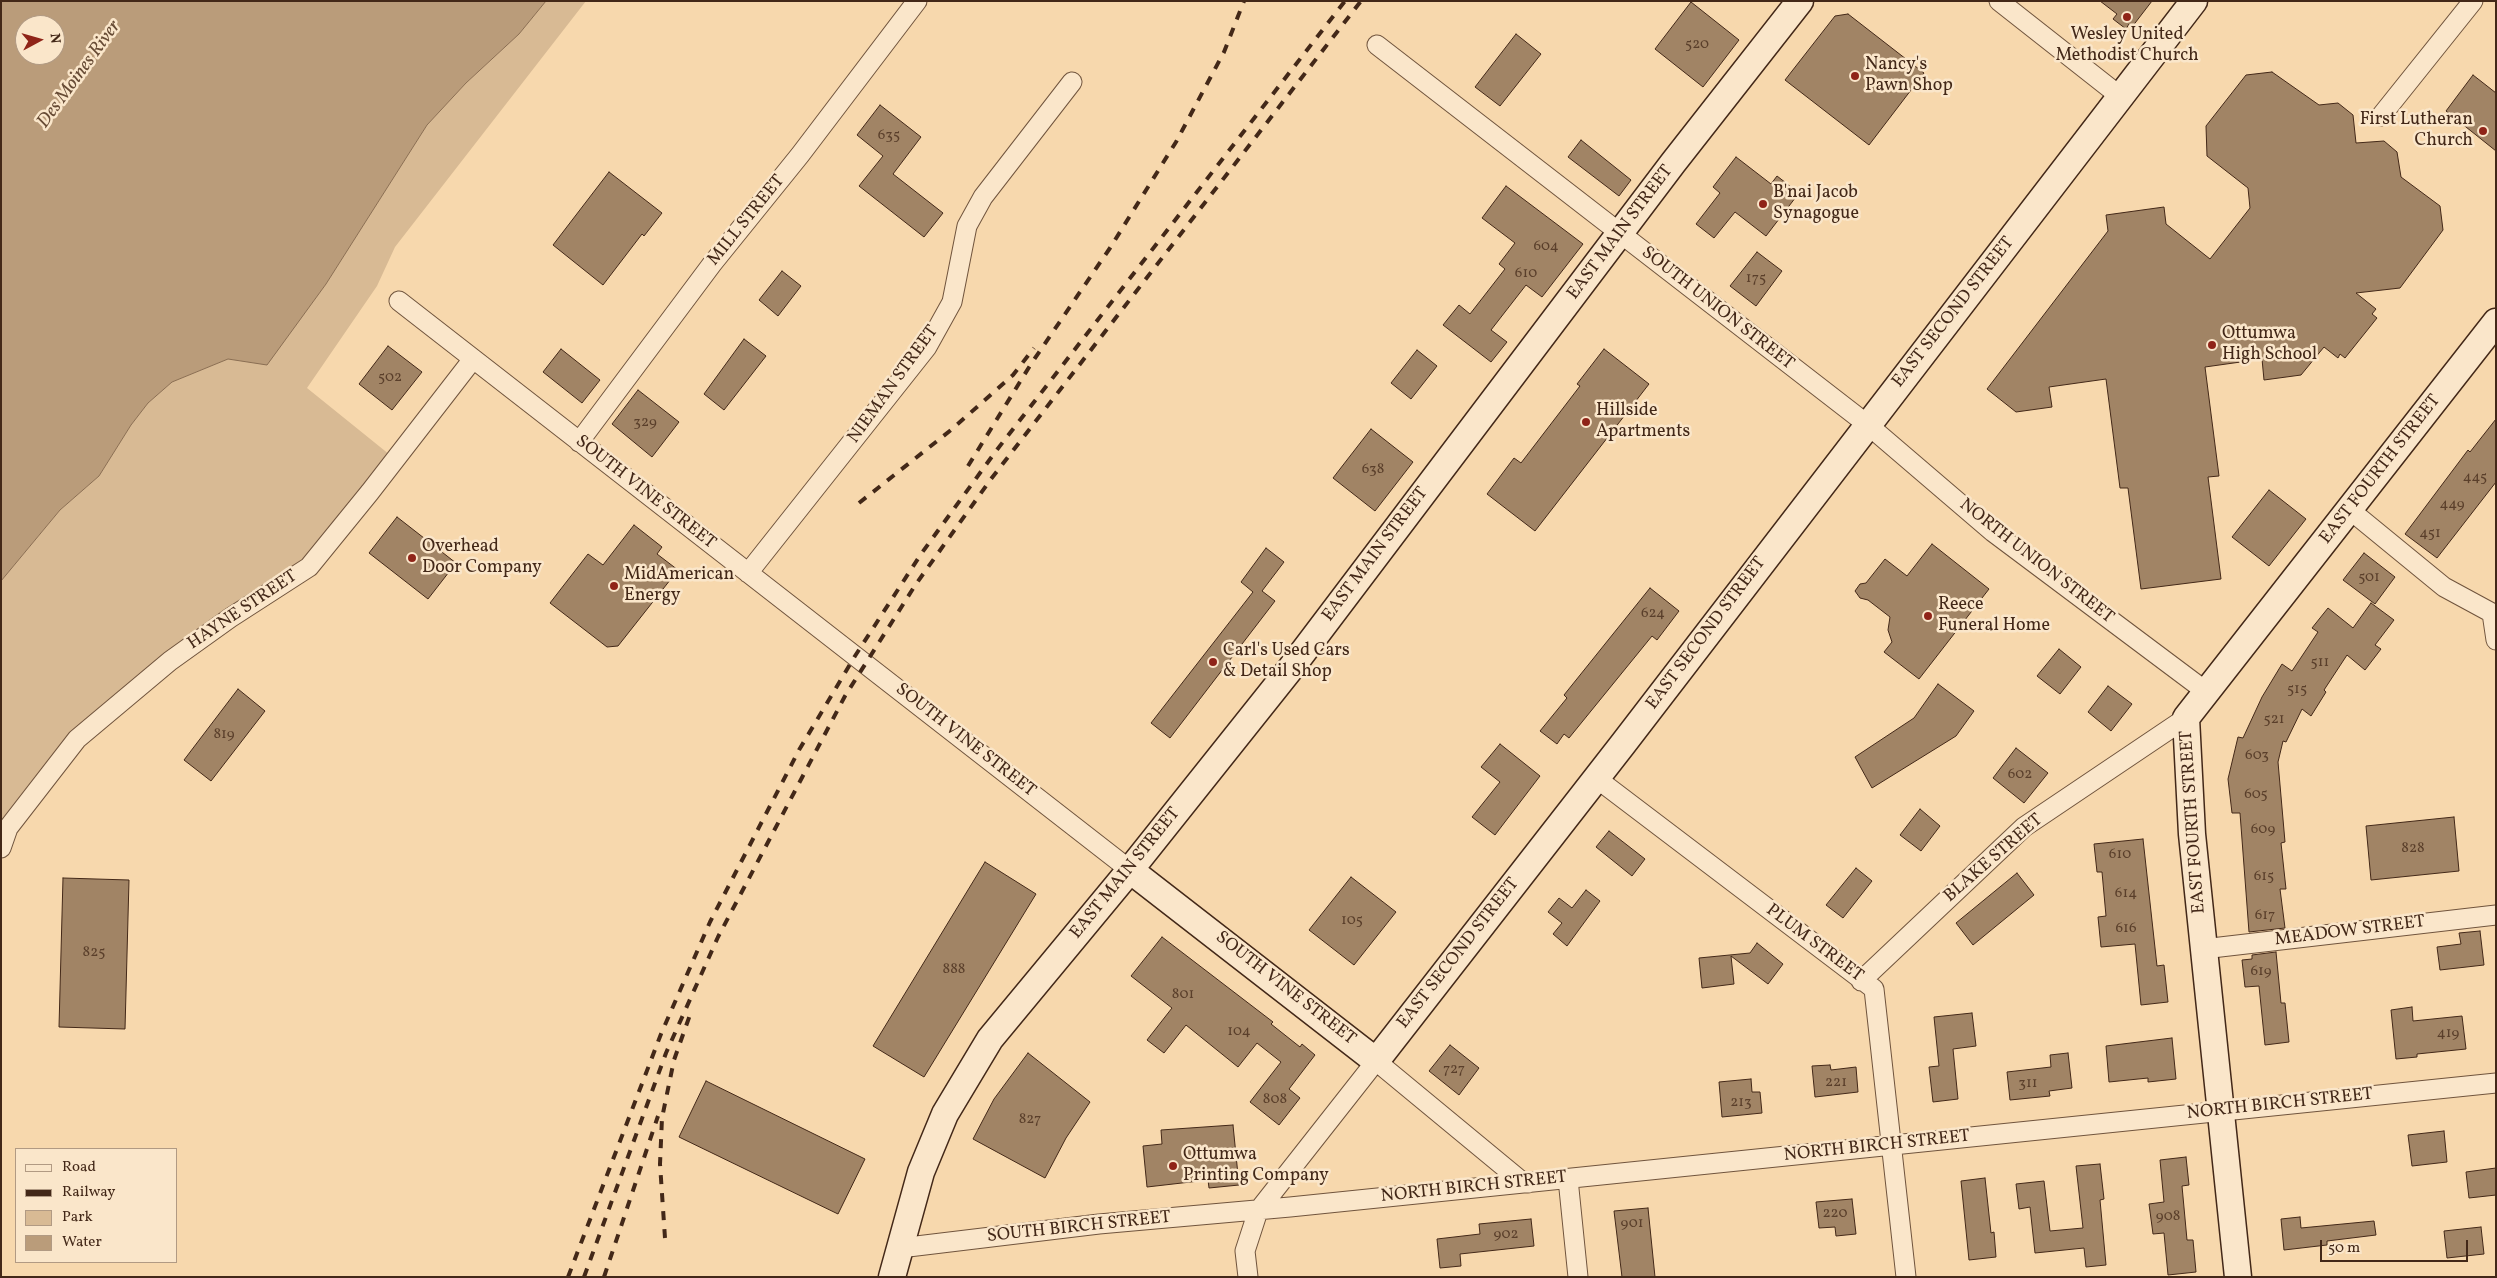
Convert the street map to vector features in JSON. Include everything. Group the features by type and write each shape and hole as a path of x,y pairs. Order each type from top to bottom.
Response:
{"main road":[{"name":"EAST MAIN STREET","path":"892,1277 921,1172 945,1114 957,1091 990,1039 1130,870 1291,668 1620,233 1800,1"},
{"name":"EAST SECOND STREET","path":"1376,1061 2194,1"},
{"name":"EAST FOURTH STREET","path":"2238,1277 2192,834 2186,718 2208,693 2496,322"},
{"name":"SOUTH VINE STREET","path":"1130,870 1376,1061"}],"street":[{"name":"MILL STREET","path":"579,442 712,264 800,155 917,1"},
{"path":"1999,1 2121,97"},
{"path":"2382,116 2473,1"},
{"name":"SOUTH UNION STREET","path":"1377,45 1868,425"},
{"name":"NIEMAN STREET","path":"748,573 926,347 952,302 967,226 983,196 1072,82"},
{"name":"SOUTH VINE STREET","path":"399,302 1130,870"},
{"name":"HAYNE STREET","path":"1,848 8,828 77,739 170,661 230,618 309,567 473,359"},
{"name":"NORTH UNION STREET","path":"1868,425 1993,532 2208,693"},
{"path":"2350,510 2444,588 2492,613 2496,640"},
{"name":"BLAKE STREET","path":"1861,981 2024,828 2186,718"},
{"name":"PLUM STREET","path":"1596,778 1874,989 1906,1277"},
{"name":"MEADOW STREET","path":"2203,949 2496,915"},
{"name":"SOUTH VINE STREET","path":"1376,1061 1520,1180 1528,1183"},
{"name":"EAST SECOND STREET","path":"1248,1277 1245,1251 1258,1210 1376,1061"},
{"name":"NORTH BIRCH STREET","path":"1258,1210 2496,1083"},
{"path":"1568,1179 1578,1277"},
{"name":"SOUTH BIRCH STREET","path":"900,1248 1098,1224 1258,1210"}],"green space":[{"path":"546,1 586,1 395,247 377,286 307,388 395,459 309,567 77,739 1,848 1,581 60,510 99,476 131,425 148,403 172,382 228,359 267,364 326,284 427,125 466,83 519,34"}],"water":[{"name":"Des Moines River","path":"1,1 546,1 519,34 466,83 427,125 326,284 267,365 228,359 172,382 148,403 131,425 99,476 60,510 1,581"}],"building":[{"name":"Wesley United Methodist Church","path":"2100,1 2152,1 2132,27 2129,24 2126,29 2113,19 2117,14"},
{"path":"1691,2 1739,40 1703,87 1655,49"},
{"name":"Nancy's Pawn Shop","path":"1848,14 1924,73 1869,145 1785,80 1835,16"},
{"path":"1516,34 1541,54 1500,106 1475,87"},
{"path":"2272,72 2319,105 2338,103 2353,115 2356,143 2384,141 2397,152 2401,177 2440,206 2443,230 2400,288 2356,293 2376,309 2372,314 2377,318 2345,358 2340,354 2338,358 2324,347 2301,375 2264,380 2262,359 2205,367 2219,476 2208,477 2221,579 2141,589 2128,488 2120,488 2106,379 2049,387 2052,407 2016,412 1987,389 2108,231 2106,215 2164,207 2166,224 2210,259 2250,208 2248,188 2207,156 2206,126 2246,75"},
{"name":"First Lutheran Church","path":"2473,75 2496,93 2496,151 2446,111"},
{"path":"880,105 921,137 893,174 943,213 924,237 859,186 883,156 857,135"},
{"path":"1581,140 1631,180 1619,196 1568,157"},
{"name":"B'nai Jacob Synagogue","path":"1736,157 1771,184 1777,176 1799,193 1766,236 1735,212 1714,238 1696,224 1720,193 1713,187"},
{"path":"609,172 662,213 644,236 642,234 603,285 553,245"},
{"path":"1506,186 1583,244 1542,297 1526,285 1491,330 1507,342 1491,362 1443,325 1459,305 1470,314 1505,269 1499,264 1515,243 1482,218"},
{"path":"1757,252 1782,271 1756,306 1730,286"},
{"path":"782,271 801,286 778,316 759,300"},
{"path":"744,339 766,356 724,410 704,394"},
{"path":"388,346 422,372 392,410 359,384"},
{"path":"561,349 600,380 582,403 543,372"},
{"name":"Hillside Apartments","path":"1604,349 1649,384 1535,531 1487,494 1514,458 1521,463 1580,386 1577,384"},
{"path":"1417,350 1437,366 1411,399 1391,383"},
{"path":"638,390 679,422 652,457 612,424"},
{"path":"2496,419 2496,482 2437,558 2405,534 2468,450 2470,452"},
{"path":"1371,429 1413,462 1375,511 1333,478"},
{"path":"2269,490 2306,519 2269,566 2232,537"},
{"name":"Overhead Door Company","path":"397,517 456,563 428,599 369,553"},
{"name":"MidAmerican Energy","path":"634,525 662,547 657,554 678,570 618,646 607,647 550,603 588,554 603,565"},
{"name":"Reece Funeral Home","path":"1932,544 1989,589 1919,679 1884,652 1892,642 1888,630 1890,617 1868,600 1860,598 1855,591 1860,584 1866,583 1885,559 1907,576"},
{"name":"Carl's Used Cars & Detail Shop","path":"1266,548 1284,562 1262,591 1275,601 1170,738 1151,723 1253,592 1241,582"},
{"path":"2364,553 2395,577 2375,604 2343,580"},
{"path":"1650,588 1679,611 1657,640 1652,636 1569,738 1564,734 1557,744 1540,731 1567,698 1564,695"},
{"path":"2371,603 2394,620 2375,645 2381,649 2365,670 2347,655 2324,690 2326,692 2311,716 2302,709 2286,742 2283,741 2278,762 2285,842 2281,843 2286,889 2280,889 2285,928 2249,932 2240,813 2232,813 2228,779 2238,737 2243,738 2262,697 2282,664 2292,671 2318,632 2312,628 2328,608 2353,628"},
{"path":"2059,649 2081,667 2060,694 2037,676"},
{"path":"1938,684 1974,711 1956,736 1872,788 1855,757 1914,718"},
{"path":"2108,686 2132,704 2111,731 2088,712"},
{"path":"238,689 265,711 211,781 184,760"},
{"path":"1500,744 1540,776 1495,835 1472,817 1500,782 1481,767"},
{"path":"2016,748 2048,773 2024,803 1993,778"},
{"path":"1920,809 1940,826 1921,851 1900,835"},
{"path":"2454,817 2459,871 2371,880 2366,826"},
{"path":"1609,831 1645,859 1632,876 1596,847"},
{"path":"2143,839 2157,966 2164,965 2168,1002 2141,1005 2135,944 2101,947 2098,917 2106,916 2102,872 2097,872 2094,844"},
{"path":"985,862 1036,894 924,1077 873,1046"},
{"path":"1856,868 1872,881 1843,918 1826,905"},
{"path":"2017,873 2034,895 1973,945 1956,923"},
{"path":"1351,877 1396,912 1354,965 1309,930"},
{"path":"63,878 129,880 125,1029 59,1027"},
{"path":"1586,890 1600,901 1567,946 1553,934 1562,923 1548,912 1559,898 1572,908"},
{"path":"2480,931 2484,965 2440,970 2437,947 2461,944 2459,933"},
{"path":"1162,937 1273,1022 1271,1024 1300,1047 1302,1044 1315,1055 1289,1089 1300,1098 1279,1125 1250,1102 1281,1062 1257,1043 1238,1067 1186,1025 1164,1053 1147,1040 1172,1008 1131,976"},
{"path":"1757,943 1783,964 1768,984 1731,956 1734,984 1702,988 1699,958 1750,953"},
{"path":"2276,952 2281,1003 2285,1003 2289,1042 2265,1045 2259,986 2245,987 2242,960 2252,959 2252,955"},
{"path":"2412,1007 2413,1021 2462,1016 2466,1049 2417,1054 2417,1057 2396,1059 2391,1010"},
{"path":"1972,1013 1976,1046 1953,1049 1958,1099 1933,1102 1929,1067 1939,1066 1934,1017"},
{"path":"2172,1038 2176,1079 2148,1082 2148,1078 2109,1082 2106,1046"},
{"path":"1450,1045 1479,1068 1459,1095 1429,1071"},
{"path":"1028,1053 1090,1102 1066,1138 1045,1178 973,1139 994,1099"},
{"path":"2068,1053 2072,1088 2049,1091 2050,1096 2010,1100 2007,1072 2051,1067 2050,1055"},
{"path":"1830,1065 1831,1070 1856,1067 1858,1092 1815,1097 1812,1066"},
{"path":"1751,1079 1752,1092 1760,1092 1762,1113 1722,1117 1719,1082"},
{"path":"706,1081 865,1159 838,1214 679,1137"},
{"path":"1233,1125 1239,1185 1209,1188 1208,1180 1147,1187 1143,1146 1162,1144 1161,1130"},
{"path":"2444,1131 2447,1162 2412,1166 2408,1135"},
{"path":"2186,1157 2189,1185 2182,1186 2187,1240 2193,1240 2196,1272 2168,1275 2164,1233 2153,1234 2149,1204 2164,1202 2160,1160"},
{"path":"2100,1164 2104,1199 2100,1200 2106,1265 2086,1267 2084,1248 2035,1253 2030,1207 2019,1209 2016,1184 2044,1181 2050,1231 2083,1228 2076,1166"},
{"path":"2496,1168 2496,1195 2469,1198 2466,1172"},
{"path":"1985,1178 1991,1233 1994,1232 1996,1257 1969,1260 1961,1181"},
{"path":"1852,1199 1856,1234 1836,1236 1835,1227 1819,1228 1816,1202"},
{"path":"1648,1208 1655,1277 1622,1277 1614,1211"},
{"path":"2300,1217 2301,1228 2374,1221 2376,1235 2327,1241 2327,1245 2284,1250 2281,1219"},
{"path":"1531,1219 1534,1246 1460,1254 1461,1266 1440,1268 1437,1239 1480,1234 1479,1224"},
{"path":"2481,1227 2484,1254 2447,1258 2444,1231"}],"railway":[{"path":"968,466 1031,364 1110,248 1176,142 1224,52 1244,1"},
{"path":"568,1277 661,1034 710,922 799,750 855,656 921,554 996,451 1345,1"},
{"path":"584,1277 666,1053 718,937 845,696 916,584 991,479 1361,1"},
{"path":"859,503 951,430 1013,375 1034,348"},
{"path":"665,1238 660,1164 662,1118 674,1060 691,1012"},
{"path":"604,1277 658,1116"}],"place":[{"name":"Wesley United Methodist Church","path":"2127,17"},
{"name":"Nancy's Pawn Shop","path":"1855,76"},
{"name":"First Lutheran Church","path":"2483,131"},
{"name":"B'nai Jacob Synagogue","path":"1763,204"},
{"name":"Ottumwa High School","path":"2212,345"},
{"name":"Hillside Apartments","path":"1586,422"},
{"name":"Overhead Door Company","path":"412,558"},
{"name":"MidAmerican Energy","path":"614,586"},
{"name":"Reece Funeral Home","path":"1928,616"},
{"name":"Carl's Used Cars & Detail Shop","path":"1213,662"},
{"name":"Ottumwa Printing Company","path":"1173,1166"}]}
